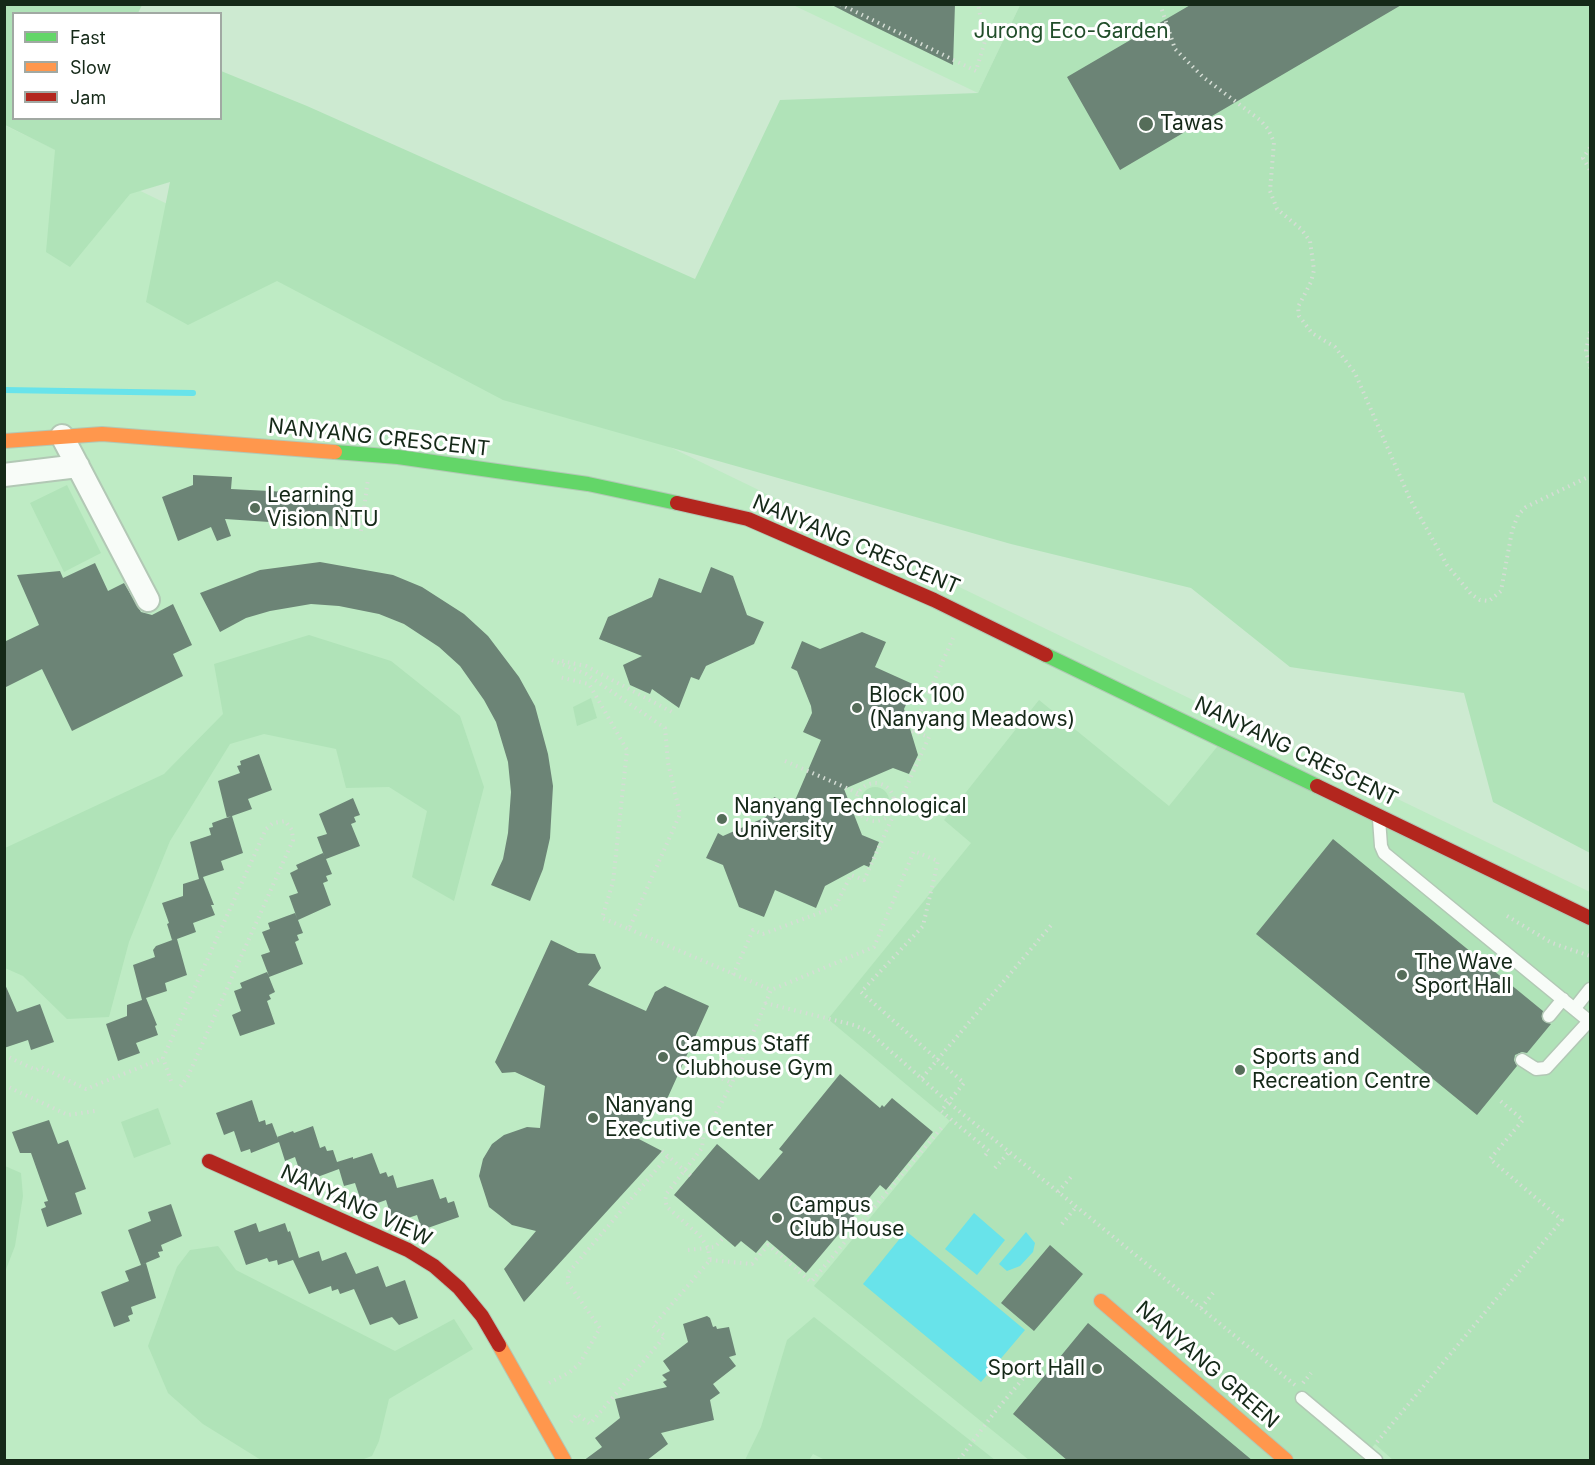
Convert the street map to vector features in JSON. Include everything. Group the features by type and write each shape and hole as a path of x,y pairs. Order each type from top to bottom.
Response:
{"street":[{"name":"NANYANG CRESCENT","path":"4,441 102,435 398,458 588,484 748,519 934,600 1590,918"},
{"path":"62,436 148,600"},
{"path":"4,475 78,466"},
{"name":"NANYANG VIEW","path":"209,1161 408,1250 434,1266 459,1288 482,1316 564,1461"},
{"name":"NANYANG GREEN","path":"1101,1301 1286,1461"}],"lane":[{"path":"1379,815 1381,846 1384,853 1590,1020 1546,1068 1536,1069 1522,1060"},
{"path":"1575,1008 1590,989"},
{"path":"1549,1016 1563,999"},
{"path":"1302,1398 1376,1461"}],"path":[{"path":"840,4 976,71 985,41 978,4"},
{"path":"1160,4 1175,49 1203,76 1260,120 1268,129 1274,142 1270,191 1277,209 1301,229 1310,241 1314,270 1311,282 1298,307 1299,316 1312,333 1335,347 1355,373 1410,499 1447,565 1471,594 1480,600 1488,601 1501,591 1512,531 1518,515 1526,507 1590,476"},
{"path":"1590,148 1583,158 1590,170"},
{"path":"1590,332 1586,351 1590,368"},
{"path":"361,531 366,492"},
{"path":"733,975 753,930 763,934 836,907 851,874 864,880 893,811 929,737 912,730 955,635 963,639"},
{"path":"629,929 680,814 668,763 665,728 586,674 552,660 586,666 672,712"},
{"path":"559,677 589,684 627,750 613,882 602,918 771,990"},
{"path":"785,761 858,794"},
{"path":"866,785 884,785 894,799 893,811 884,819 867,818 859,810 858,794 866,785"},
{"path":"171,1081 163,1058 266,829 273,823 285,821 292,830 293,840 188,1076 178,1090"},
{"path":"710,1260 708,1248 700,1236 667,1207 667,1192 702,1148 704,1129 715,1115 732,1083 771,990 874,947 914,851 938,861 923,926 861,992 937,1062 964,1083 941,1111 989,1151 983,1158"},
{"path":"1507,916 1552,943 1590,956"},
{"path":"922,1078 1053,923"},
{"path":"765,1003 854,1025 868,1031 948,1102 1299,1388 1311,1373"},
{"path":"4,1055 36,1070 41,1067 86,1089 163,1058"},
{"path":"684,1061 732,1083"},
{"path":"4,1085 68,1115 94,1111"},
{"path":"1368,1437 1376,1444 1562,1220 1490,1159 1523,1120 1498,1099"},
{"path":"710,1260 752,1264 768,1245 811,1282 943,1126"},
{"path":"662,1151 691,1176"},
{"path":"995,1168 1009,1152"},
{"path":"543,1386 570,1372 579,1363 600,1328 568,1283 568,1273 668,1156"},
{"path":"1058,1192 1071,1177"},
{"path":"1062,1224 1076,1207"},
{"path":"688,1250 716,1247 724,1237"},
{"path":"568,1428 577,1414 590,1424 665,1336 653,1326 710,1260"},
{"path":"1201,1308 1214,1293"},
{"path":"959,1461 994,1413 1038,1362"}],"shaded area":[{"path":"793,5 1020,5 978,93"},
{"name":"Nanyang Technological University","path":"4,125 1590,892 1590,1460 5,1460"}],"green space":[{"name":"Jurong Eco-Garden","path":"4,5 142,5 138,12 12,12 12,120 222,120 222,71 307,106 695,279 780,100 978,93 1020,5 1590,5 1590,853 1493,802 1464,693 1290,667 1191,588 1011,544 503,400 277,281 188,325 146,302 170,182 130,194 70,267 46,252 55,150 5,125"},
{"path":"67,485 101,553 64,572 30,503"},
{"path":"309,635 391,661 460,716 484,787 454,901 412,877 427,811 389,787 346,788 336,749 264,734 230,744 170,841 129,942 109,1017 67,1019 23,976 5,968 5,848 164,774 223,714 214,664"},
{"path":"591,698 597,718 577,726 573,707"},
{"name":"Sports and Recreation Centre","path":"1039,700 1169,806 1221,742 1590,919 1590,1460 1393,1460 1375,1444 1361,1460 1029,1460 814,1286 950,1121 828,1019 971,843 944,820"},
{"path":"875,787 885,791 889,801 885,811 875,815 865,811 861,801 865,791"},
{"path":"158,1108 171,1144 134,1158 121,1122"},
{"path":"5,1166 21,1173 23,1196 15,1246 5,1272"},
{"path":"218,1246 236,1270 395,1351 454,1319 473,1349 389,1399 379,1441 372,1456 361,1460 261,1460 203,1424 168,1393 148,1346 177,1267 190,1250"},
{"path":"814,1317 995,1460 825,1460 813,1454 809,1460 745,1460 761,1427 787,1340"}],"water":[{"path":"974,1213 1005,1240 977,1275 945,1249"},
{"path":"906,1231 1025,1330 981,1382 863,1284"},
{"path":"1026,1232 1035,1243 1033,1252 1020,1266 1007,1271 999,1264"}],"building":[{"path":"830,4 955,4 953,65 867,23"},
{"name":"Tawas","path":"1192,4 1403,4 1120,170 1067,77"},
{"name":"Learning Vision NTU","path":"193,475 232,477 231,489 345,495 343,527 225,519 231,536 217,541 211,527 178,541 162,497 193,485"},
{"path":"320,562 393,575 422,587 464,614 488,636 519,677 535,706 548,754 553,786 550,838 543,869 530,901 491,885 503,859 508,833 511,792 508,762 496,722 484,700 460,666 439,647 404,624 379,614 339,606 311,604 270,611 246,618 220,632 200,593 260,570"},
{"path":"95,563 108,591 124,583 141,612 152,615 173,604 192,645 173,654 183,676 72,731 42,669 4,688 4,642 39,625 17,575 60,571 63,578"},
{"path":"711,567 733,576 747,615 764,622 754,644 706,666 699,680 691,677 679,708 652,689 650,694 630,685 623,665 642,656 599,639 608,617 652,597 659,578 701,593"},
{"path":"862,632 886,642 875,667 915,685 904,709 918,755 909,774 893,768 844,789 862,835 879,842 869,867 864,865 825,886 816,908 775,890 764,917 739,907 723,865 706,858 718,833 723,836 766,817 774,797 793,805 821,740 803,732 812,713 811,706 797,671 791,668 802,641 820,649"},
{"path":"259,754 272,790 248,799 252,809 232,816 243,853 221,861 224,870 203,877 214,905 211,905 215,915 193,923 196,932 177,939 187,975 165,983 167,991 146,998 157,1025 155,1026 158,1035 136,1043 140,1053 118,1061 106,1024 127,1016 127,1005 142,1000 133,965 155,957 153,950 156,946 175,939 172,940 162,903 183,896 183,884 199,879 190,842 211,835 209,828 213,827 212,823 227,818 218,781 240,773 237,766 241,765 240,761"},
{"path":"353,798 360,815 354,817 356,822 351,824 360,846 326,859 332,874 326,876 328,881 323,883 331,905 298,920 303,933 297,935 299,940 295,942 303,964 269,977 275,992 269,995 271,999 267,1001 275,1024 240,1036 232,1015 241,1011 234,991 242,988 240,983 267,972 269,976 261,955 270,952 262,932 270,929 268,923 295,913 297,918 289,896 298,893 290,873 298,869 296,865 323,853 325,858 317,837 327,834 319,814"},
{"name":"The Wave Sport Hall","path":"1333,839 1543,1011 1542,1019 1551,1024 1527,1053 1522,1052 1515,1055 1514,1060 1517,1066 1477,1115 1256,934"},
{"name":"Nanyang Executive Center","path":"551,940 578,953 595,954 601,968 588,985 646,1011 655,992 665,986 709,1006 663,1108 651,1104 635,1137 662,1151 524,1302 504,1269 536,1231 512,1225 489,1207 479,1176 483,1159 492,1144 504,1135 527,1127 540,1128 545,1086 515,1072 502,1073 495,1062"},
{"path":"4,982 17,1012 40,1004 54,1042 31,1050 28,1040 4,1048"},
{"path":"840,1074 880,1108 892,1098 933,1132 886,1190 880,1185 806,1273 767,1240 756,1253 741,1241 735,1247 674,1195 717,1144 759,1180 783,1152 779,1149"},
{"path":"252,1100 259,1122 265,1120 266,1125 272,1123 277,1137 313,1126 320,1148 325,1146 327,1151 333,1150 337,1162 372,1153 380,1174 386,1172 388,1177 393,1175 397,1188 433,1179 440,1199 446,1197 448,1203 454,1201 459,1217 422,1230 417,1215 393,1223 386,1200 372,1205 371,1201 362,1204 355,1183 344,1186 339,1169 312,1179 310,1175 302,1178 295,1157 285,1161 279,1142 251,1153 250,1149 241,1152 234,1131 224,1135 216,1113"},
{"path":"49,1120 58,1144 68,1140 86,1189 75,1193 82,1214 47,1227 41,1209 46,1207 44,1202 48,1201 31,1153 20,1153 12,1132"},
{"path":"171,1204 182,1236 161,1245 163,1251 158,1252 160,1257 141,1265 128,1230 151,1221 148,1212"},
{"path":"256,1223 259,1232 285,1223 299,1258 319,1251 322,1261 346,1252 356,1274 378,1266 386,1287 405,1280 418,1318 399,1325 392,1317 370,1325 354,1289 340,1294 338,1289 332,1291 331,1286 309,1294 293,1260 278,1265 277,1260 269,1262 267,1258 246,1265 234,1231"},
{"path":"1050,1245 1083,1274 1034,1331 1001,1303"},
{"path":"146,1263 156,1298 131,1307 133,1314 128,1316 130,1321 114,1327 101,1292 129,1281 125,1271"},
{"path":"707,1316 713,1327 716,1326 717,1329 729,1327 736,1355 729,1357 736,1366 713,1384 720,1393 710,1400 714,1420 661,1433 668,1444 646,1461 583,1461 602,1447 595,1438 620,1418 615,1399 667,1387 663,1382 667,1380 662,1375 670,1371 663,1361 688,1342 683,1324"},
{"name":"Sport Hall","path":"1088,1323 1253,1461 1068,1461 1013,1414"}],"waterway":[{"path":"4,390 193,393"}],"traffic: fast":[{"path":"335,452 398,457 588,484 677,503"},
{"path":"1046,655 1317,786"}],"traffic: slow":[{"path":"4,441 102,434 335,452"},
{"path":"1101,1301 1286,1460"},
{"path":"499,1345 564,1460"}],"traffic: jam":[{"path":"677,503 748,519 934,600 1046,655"},
{"path":"1317,786 1590,918"},
{"path":"209,1161 408,1250 434,1266 459,1288 482,1316 499,1345"}],"place":[{"name":"Tawas","path":"1146,124"},
{"name":"Learning Vision NTU","path":"255,508"},
{"name":"Block 100 (Nanyang Meadows)","path":"857,708"},
{"name":"Nanyang Technological University","path":"722,819"},
{"name":"The Wave Sport Hall","path":"1402,975"},
{"name":"Campus Staff Clubhouse Gym","path":"663,1057"},
{"name":"Sports and Recreation Centre","path":"1240,1070"},
{"name":"Nanyang Executive Center","path":"593,1118"},
{"name":"Campus Club House","path":"777,1218"},
{"name":"Sport Hall","path":"1097,1369"}]}
